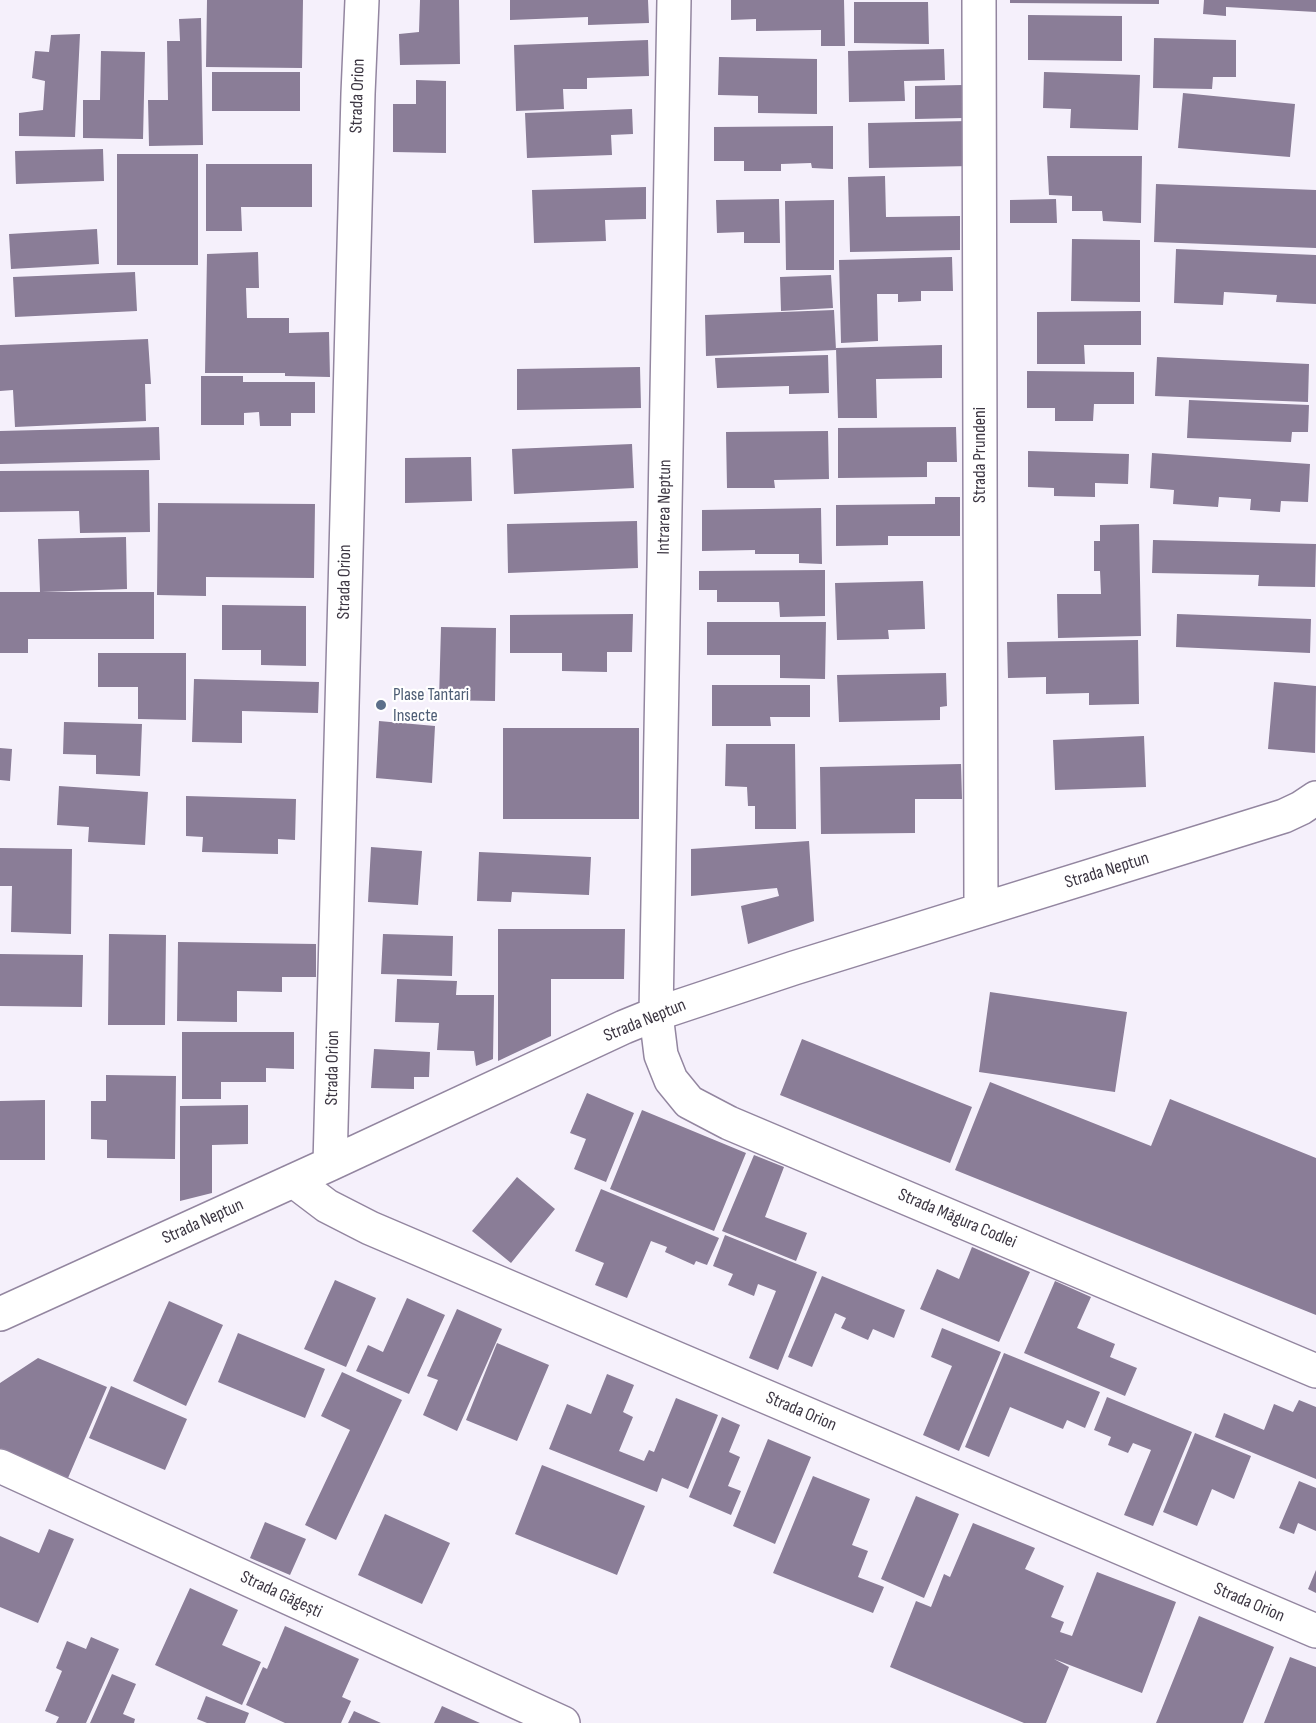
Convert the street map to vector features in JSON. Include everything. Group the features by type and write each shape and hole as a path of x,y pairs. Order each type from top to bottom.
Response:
{"street":[{"name":"Strada Orion","path":"330,1164 362,0"},
{"name":"Intrarea Neptun","path":"656,1014 674,0"},
{"name":"Strada Prundeni","path":"979,0 981,910"},
{"name":"Strada Neptun","path":"0,1314 656,1014 794,968 1284,816 1316,798"},
{"name":"Strada Măgura Codlei","path":"656,1014 661,1055 671,1080 689,1102 740,1127 1316,1371"},
{"name":"Strada Orion","path":"294,1181 327,1206 370,1228 1316,1631"},
{"name":"Strada Găgești","path":"0,1466 562,1723"}],"building":[{"path":"207,0 303,0 302,68 206,67"},
{"path":"420,0 459,0 460,64 400,65 399,34 419,32"},
{"path":"510,0 648,0 649,23 588,25 588,17 510,20"},
{"path":"731,0 844,0 845,46 821,46 821,30 756,31 756,19 731,20"},
{"path":"1010,0 1159,0 1159,4 1010,3"},
{"path":"1204,0 1316,0 1316,12 1226,7 1226,16 1203,14"},
{"path":"854,2 928,2 929,44 854,43"},
{"path":"1028,15 1122,16 1122,61 1028,60"},
{"path":"201,18 203,145 149,146 148,100 168,100 167,41 180,41 179,19"},
{"path":"80,34 75,137 19,136 19,113 43,110 45,81 32,78 35,51 49,52 51,35"},
{"path":"1154,38 1236,40 1236,77 1213,77 1212,89 1153,88"},
{"path":"648,40 649,76 587,78 587,89 563,89 564,109 516,111 514,45"},
{"path":"944,49 945,80 904,81 905,101 849,102 848,51"},
{"path":"101,51 145,52 143,139 83,138 83,100 100,100"},
{"path":"719,57 817,59 817,114 758,113 758,96 718,95"},
{"path":"212,72 300,72 300,111 212,111"},
{"path":"1044,72 1140,75 1138,130 1070,128 1071,109 1043,108"},
{"path":"416,80 446,81 446,153 393,152 393,104 416,104"},
{"path":"963,85 964,118 915,119 915,86"},
{"path":"1183,93 1295,104 1290,157 1178,148"},
{"path":"632,109 633,134 611,135 612,155 527,158 525,113"},
{"path":"970,121 971,166 869,168 868,123"},
{"path":"833,126 833,169 812,168 811,163 781,164 781,171 744,171 744,161 714,161 714,127"},
{"path":"103,149 104,181 16,184 15,151"},
{"path":"117,154 198,154 198,265 117,265"},
{"path":"1047,156 1142,156 1141,223 1103,221 1102,211 1072,211 1072,196 1049,195"},
{"path":"206,164 312,164 312,207 241,207 242,231 206,231"},
{"path":"885,176 886,217 960,216 960,250 850,252 848,177"},
{"path":"1156,184 1316,190 1316,248 1154,242"},
{"path":"646,187 646,219 605,220 606,241 534,243 532,190"},
{"path":"779,199 780,243 744,243 744,232 717,233 716,200"},
{"path":"1056,199 1057,223 1010,223 1010,200"},
{"path":"834,200 834,270 786,270 785,201"},
{"path":"97,229 99,264 11,269 9,234"},
{"path":"1072,239 1140,240 1140,302 1071,301"},
{"path":"1176,249 1316,255 1316,304 1276,302 1277,295 1224,292 1223,305 1174,303"},
{"path":"258,252 259,288 246,288 247,318 289,318 289,333 329,332 330,377 285,376 285,373 205,373 207,254"},
{"path":"952,257 953,291 921,291 921,301 898,302 898,294 877,294 878,341 841,343 839,260"},
{"path":"135,272 137,311 15,317 13,277"},
{"path":"831,275 833,308 781,311 780,277"},
{"path":"834,310 836,350 706,356 705,315"},
{"path":"1141,311 1141,345 1084,345 1085,364 1037,364 1037,312"},
{"path":"148,339 151,384 145,384 146,421 15,427 13,390 0,391 0,345"},
{"path":"942,345 942,378 876,379 877,418 838,418 836,348"},
{"path":"828,355 829,393 789,394 789,386 717,388 715,358"},
{"path":"1157,357 1309,364 1308,402 1155,396"},
{"path":"640,367 641,408 517,410 517,369"},
{"path":"1027,371 1134,372 1134,404 1094,404 1093,421 1055,421 1055,408 1027,408"},
{"path":"201,376 243,376 243,382 315,382 315,413 291,413 291,426 260,426 259,412 244,413 244,425 201,425"},
{"path":"1189,400 1309,405 1308,432 1292,432 1291,442 1187,438"},
{"path":"159,427 160,460 0,464 0,431"},
{"path":"956,427 957,462 927,462 927,477 838,478 838,428"},
{"path":"828,431 829,479 774,480 775,488 727,488 726,432"},
{"path":"632,444 634,488 514,494 512,449"},
{"path":"1028,451 1129,454 1128,484 1095,483 1095,497 1054,496 1054,488 1028,487"},
{"path":"1152,453 1310,464 1308,502 1281,501 1280,512 1250,510 1251,499 1219,497 1218,507 1173,504 1174,490 1150,488"},
{"path":"471,457 472,501 405,503 405,458"},
{"path":"149,470 150,532 80,533 79,511 0,512 0,471"},
{"path":"935,497 960,497 960,536 888,536 888,545 836,546 836,505 935,504"},
{"path":"158,503 315,504 314,578 206,577 206,596 157,595"},
{"path":"821,508 822,564 799,563 799,554 755,554 755,550 702,551 702,510"},
{"path":"637,521 638,568 508,573 507,524"},
{"path":"1139,524 1141,636 1058,638 1057,594 1101,594 1100,571 1094,571 1094,541 1100,541 1100,525"},
{"path":"126,537 127,589 42,592 154,592 154,639 28,639 28,653 0,653 0,592 40,592 38,539"},
{"path":"1153,540 1316,544 1315,587 1258,586 1259,575 1152,573"},
{"path":"825,570 825,616 780,617 779,602 717,602 717,590 699,590 699,571"},
{"path":"923,581 925,629 888,630 889,639 837,640 835,583"},
{"path":"222,605 306,606 306,666 261,665 261,650 222,650"},
{"path":"633,614 632,652 607,652 607,672 562,671 562,653 510,653 510,615"},
{"path":"1177,614 1311,619 1310,653 1176,647"},
{"path":"707,622 826,622 825,679 780,678 780,655 707,655"},
{"path":"441,627 496,628 495,701 439,700"},
{"path":"1138,640 1139,704 1089,705 1089,693 1046,694 1046,677 1008,678 1007,642"},
{"path":"98,653 186,653 186,720 138,719 138,687 98,687"},
{"path":"946,673 947,706 940,707 940,720 839,722 837,675"},
{"path":"194,679 319,682 318,713 242,711 242,743 192,742"},
{"path":"1274,682 1316,686 1315,753 1268,749"},
{"path":"712,685 810,685 810,717 770,717 771,726 712,726"},
{"path":"379,721 435,726 432,783 376,778"},
{"path":"64,722 142,724 140,776 96,774 96,755 63,754"},
{"path":"503,728 639,728 639,819 503,819"},
{"path":"1144,736 1146,787 1055,790 1053,740"},
{"path":"726,744 795,744 796,829 755,829 755,806 748,806 747,787 725,786"},
{"path":"0,748 12,749 10,781 0,780"},
{"path":"961,764 962,799 915,799 915,833 821,834 820,767"},
{"path":"59,786 148,792 145,845 88,842 89,827 57,825"},
{"path":"186,796 296,799 295,840 278,839 278,854 202,852 203,837 186,836"},
{"path":"809,841 814,921 748,944 741,906 779,896 777,888 691,896 691,849"},
{"path":"371,847 422,851 418,905 368,902"},
{"path":"0,848 72,849 71,934 11,932 12,886 0,886"},
{"path":"479,852 591,857 589,895 512,892 511,902 477,901"},
{"path":"498,929 625,929 624,979 551,979 551,1036 498,1061"},
{"path":"109,934 166,935 165,1025 108,1025"},
{"path":"383,934 453,936 452,976 381,974"},
{"path":"178,942 316,944 316,977 282,977 282,992 237,991 237,1022 177,1021"},
{"path":"0,954 83,955 82,1007 0,1006"},
{"path":"397,979 457,981 456,995 494,995 493,1059 476,1066 474,1051 437,1050 439,1023 395,1022"},
{"path":"990,992 1127,1012 1115,1092 979,1072"},
{"path":"182,1032 294,1032 294,1069 266,1068 266,1082 221,1082 221,1099 182,1099"},
{"path":"802,1039 972,1107 950,1163 780,1095"},
{"path":"374,1049 430,1052 429,1077 414,1077 414,1089 371,1088"},
{"path":"106,1075 176,1076 175,1159 107,1158 107,1140 91,1139 91,1101 106,1101"},
{"path":"990,1082 1151,1146 1170,1099 1316,1158 1316,1315 955,1170"},
{"path":"587,1093 634,1113 606,1182 574,1169 586,1139 570,1133"},
{"path":"45,1100 45,1160 0,1160 0,1101"},
{"path":"248,1105 248,1144 212,1145 212,1193 180,1201 180,1106"},
{"path":"642,1110 746,1153 714,1231 610,1189"},
{"path":"754,1155 784,1167 765,1217 807,1233 796,1261 722,1231"},
{"path":"517,1177 555,1209 511,1263 472,1231"},
{"path":"601,1189 719,1238 707,1265 696,1261 694,1265 665,1252 667,1247 651,1241 627,1298 595,1285 604,1263 575,1251"},
{"path":"725,1235 817,1272 778,1370 749,1358 776,1291 758,1284 754,1296 728,1285 733,1274 713,1266"},
{"path":"972,1247 1030,1272 999,1342 920,1309 937,1269 959,1279"},
{"path":"822,1276 905,1310 894,1338 873,1329 868,1340 841,1328 846,1318 835,1313 812,1367 788,1357"},
{"path":"335,1280 376,1298 346,1367 304,1349"},
{"path":"1055,1281 1091,1297 1077,1328 1115,1344 1110,1357 1137,1368 1125,1396 1024,1353"},
{"path":"407,1298 445,1315 409,1394 356,1371 368,1345 383,1352"},
{"path":"169,1301 223,1325 186,1406 133,1381"},
{"path":"457,1309 502,1329 457,1431 423,1415 438,1380 427,1376"},
{"path":"942,1328 1001,1352 959,1451 923,1435 952,1366 931,1357"},
{"path":"238,1333 325,1369 305,1418 218,1382"},
{"path":"497,1343 549,1365 517,1441 466,1420"},
{"path":"1004,1353 1100,1392 1085,1428 1067,1420 1063,1429 1010,1407 989,1457 965,1447"},
{"path":"38,1358 107,1387 68,1478 0,1448 0,1383"},
{"path":"342,1372 402,1400 336,1540 305,1525 350,1430 321,1416"},
{"path":"607,1374 634,1385 623,1412 633,1417 619,1451 644,1461 649,1450 654,1452 676,1398 718,1415 688,1489 662,1478 657,1492 549,1449 567,1404 591,1414"},
{"path":"111,1386 187,1419 165,1470 89,1438"},
{"path":"1107,1397 1192,1432 1153,1526 1124,1515 1151,1450 1133,1443 1128,1453 1108,1445 1111,1437 1094,1430"},
{"path":"1299,1400 1316,1407 1316,1479 1215,1437 1224,1413 1264,1430 1274,1404 1293,1412"},
{"path":"722,1417 740,1425 729,1452 740,1457 728,1486 741,1491 731,1515 689,1497"},
{"path":"1195,1433 1251,1456 1234,1499 1212,1489 1197,1526 1163,1512"},
{"path":"768,1439 811,1457 775,1544 733,1526"},
{"path":"542,1465 645,1506 617,1575 515,1534"},
{"path":"813,1476 870,1499 852,1545 868,1551 858,1577 884,1587 873,1613 773,1573"},
{"path":"1299,1481 1316,1488 1316,1531 1298,1523 1294,1534 1279,1528"},
{"path":"916,1496 959,1514 924,1598 881,1579"},
{"path":"385,1514 450,1543 422,1604 358,1575"},
{"path":"265,1522 306,1539 290,1575 250,1558"},
{"path":"973,1523 1035,1548 1025,1569 1064,1586 1051,1617 1064,1622 1060,1632 1072,1636 1097,1572 1176,1602 1142,1693 1054,1659 1069,1667 1046,1723 1024,1723 890,1667 916,1601 931,1607 944,1574 950,1577"},
{"path":"49,1529 74,1539 38,1623 0,1607 0,1536 39,1553"},
{"path":"1316,1570 1316,1593 1308,1589"},
{"path":"190,1588 238,1610 222,1645 261,1662 242,1705 155,1665"},
{"path":"1199,1616 1274,1647 1243,1723 1156,1723"},
{"path":"285,1626 359,1659 342,1697 351,1701 341,1723 285,1723 246,1705 263,1667 267,1669"},
{"path":"91,1637 119,1649 86,1723 56,1723 59,1717 45,1711 62,1671 56,1668 67,1641 86,1649"},
{"path":"1290,1657 1316,1667 1316,1723 1264,1723"},
{"path":"112,1674 136,1684 123,1714 135,1719 134,1723 90,1723"},
{"path":"206,1696 249,1713 245,1723 207,1723 197,1719"},
{"path":"442,1706 480,1723 434,1723"},
{"path":"354,1711 381,1723 348,1723"}],"place":[{"name":"Plase Tantari Insecte","path":"381,705"}]}
